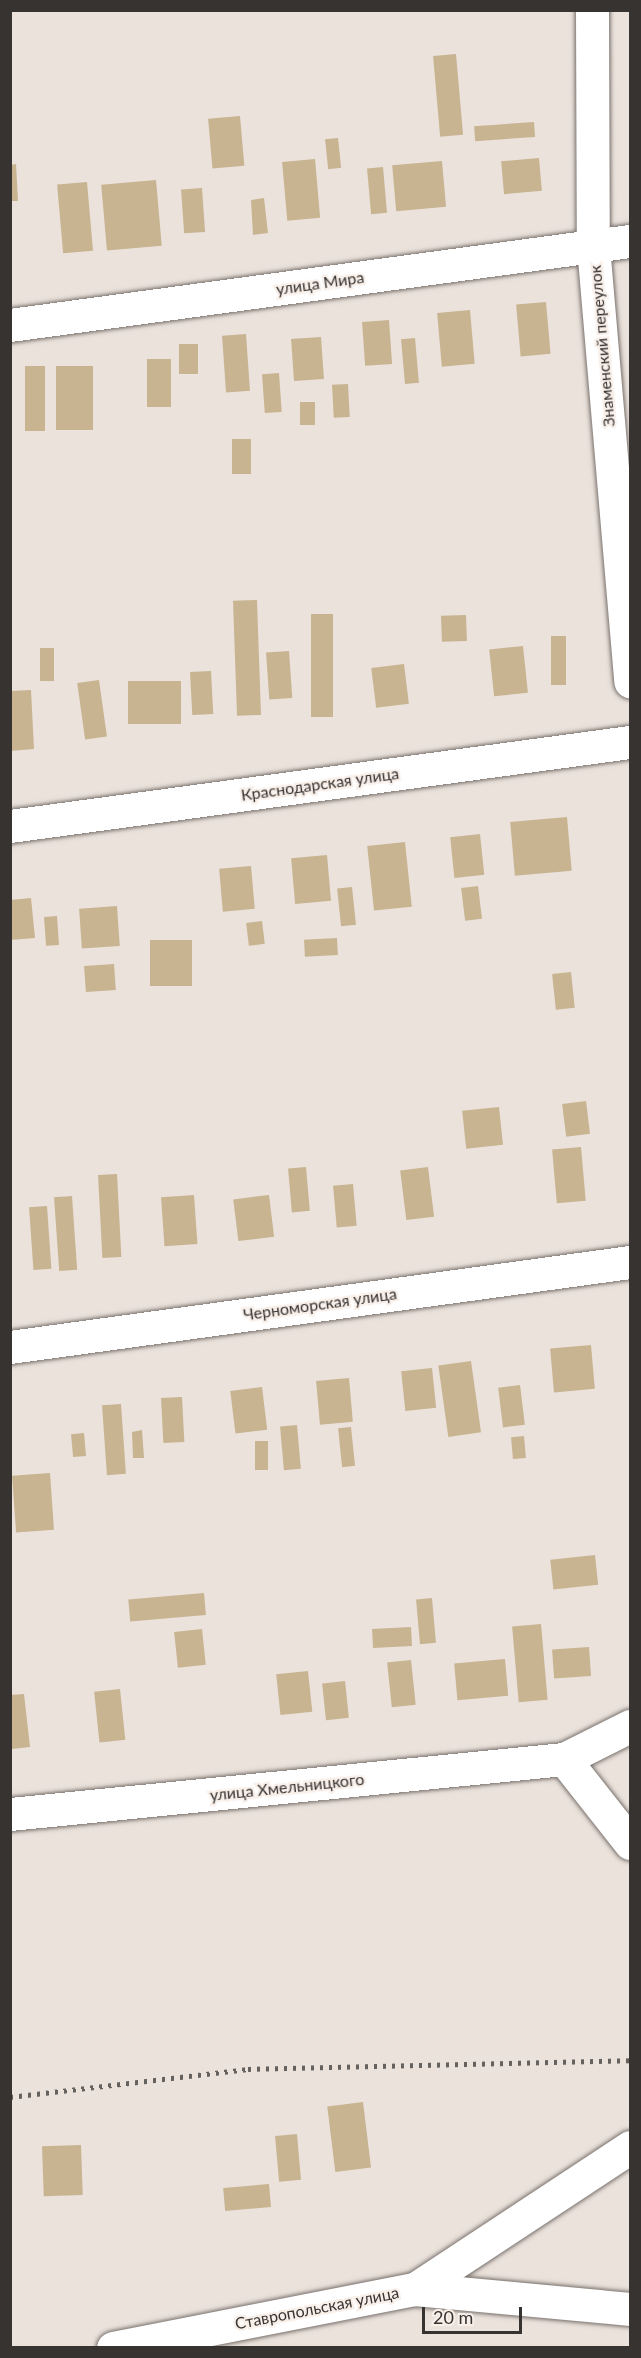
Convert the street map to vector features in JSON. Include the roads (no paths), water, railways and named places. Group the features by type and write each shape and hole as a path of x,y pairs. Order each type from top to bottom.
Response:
{"street":[{"name":"Знаменский переулок","path":"592,10 593,246 630,681"},
{"name":"улица Мира","path":"10,325 630,242"},
{"name":"Краснодарская улица","path":"10,826 630,742"},
{"name":"Черноморская улица","path":"10,1347 630,1262"},
{"name":"улица Хмельницкого","path":"10,1814 564,1759 630,1726"},
{"path":"564,1759 630,1843"},
{"path":"415,2289 630,2148"},
{"name":"Ставропольская улица","path":"113,2348 415,2289 630,2309"}],"railway":[{"path":"10,2097 248,2069 630,2060"}]}
